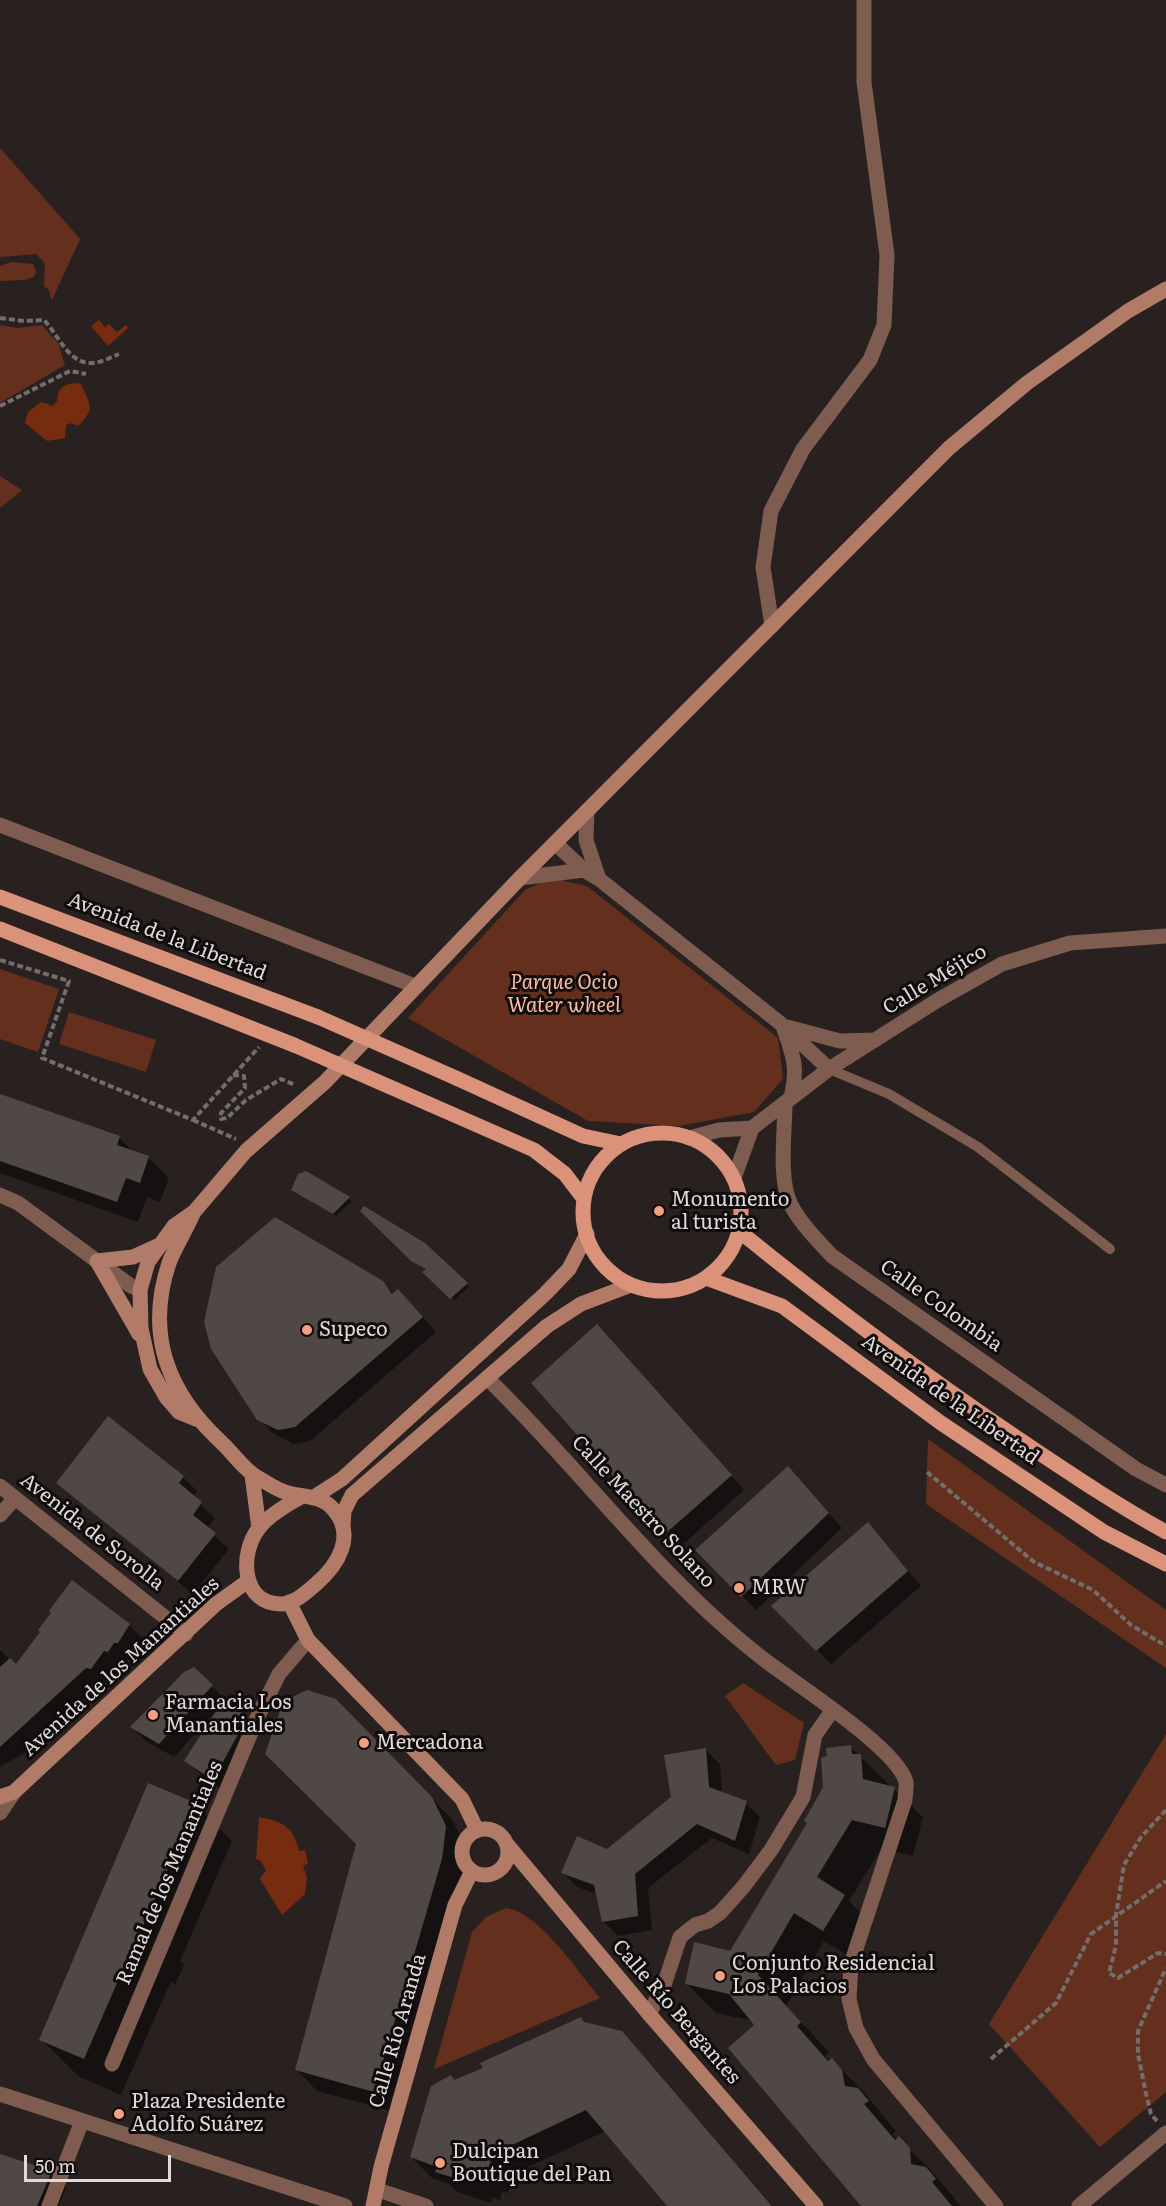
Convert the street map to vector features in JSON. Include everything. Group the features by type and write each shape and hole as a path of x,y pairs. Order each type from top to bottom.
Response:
{"main road":[{"path":"196,1419 180,1412 166,1397 150,1370 141,1328 140,1290 148,1262 174,1226 194,1212 252,1146 325,1082 520,878 948,448 1027,383 1128,311 1166,289"},
{"name":"Avenida de la Libertad","path":"0,897 318,1017 583,1136 621,1144"},
{"path":"0,929 270,1035 534,1150 565,1174 584,1199"},
{"path":"672,1133 689,1138 698,1141 719,1156 734,1178 741,1204 739,1231 732,1249 721,1265 706,1278 683,1289 657,1291 631,1285 612,1272 596,1255 587,1234 584,1199 591,1178 604,1159 621,1144 645,1134 672,1133"},
{"path":"172,1379 163,1352 160,1322 163,1289 174,1253 194,1212"},
{"name":"Avenida de la Libertad","path":"739,1231 799,1281 954,1396 1115,1504 1166,1532"},
{"path":"259,1528 308,1496 342,1479 569,1269 587,1234"},
{"path":"144,1345 97,1261 133,1257 160,1245"},
{"path":"140,1290 151,1284 165,1258 174,1253"},
{"name":"Avenida de la Libertad","path":"706,1278 782,1306 941,1423 1104,1532 1166,1564"},
{"path":"252,1475 259,1528 246,1557 248,1581 250,1587 269,1603 290,1602 308,1592 331,1568 345,1541 344,1511 352,1495 547,1326 581,1304 631,1285"},
{"path":"140,1290 149,1294 153,1302 153,1340 157,1360 172,1379 196,1419 252,1475 281,1491 327,1502 343,1526"},
{"name":"Avenida de los Manantiales","path":"7,1795 186,1634 216,1604 248,1581"},
{"path":"290,1602 308,1640 462,1799 477,1830"},
{"path":"477,1830 493,1830 506,1843 508,1855 502,1867 492,1874 484,1875 472,1871 464,1862 462,1847 466,1839 477,1830"},
{"name":"Calle Río Bergantes","path":"506,1843 649,2014 816,2206"},
{"name":"Calle Río Aranda","path":"373,2206 381,2167 455,1905 472,1871"}],"street":[{"path":"772,626 763,567 771,511 803,449 870,360 884,326 887,255 864,82 864,0"},
{"path":"587,811 586,840 599,879"},
{"path":"0,825 415,986"},
{"path":"555,843 584,870 599,879 783,1026 830,1069"},
{"path":"520,878 584,870"},
{"name":"Calle Méjico","path":"752,1128 830,1069 1002,964 1070,943 1166,936"},
{"path":"783,1026 840,1041 875,1040"},
{"name":"Calle Colombia","path":"783,1026 795,1059 796,1074 788,1101 784,1169 790,1203 808,1230 832,1256 1136,1469 1166,1485"},
{"path":"689,1138 719,1130 752,1128 734,1178"},
{"path":"0,1195 18,1203 140,1290"},
{"name":"Calle Maestro Solano","path":"488,1378 706,1610 758,1655 882,1749 897,1766 906,1783 905,1800 896,1835 862,1923 851,1964 849,1999 856,2028 873,2059 996,2206"},
{"name":"Avenida de Sorolla","path":"0,1486 186,1634"},
{"path":"0,1515 15,1497"},
{"name":"Ramal de los Manantiales","path":"112,2064 257,1718 279,1674 308,1640"},
{"path":"649,2014 664,1985 680,1937 695,1925 708,1922 720,1913 771,1850 803,1797 815,1735 832,1711"},
{"name":"Avenida de los Manantiales","path":"0,1812 7,1795"},
{"path":"0,2094 345,2206"},
{"path":"49,2206 82,2121"},
{"path":"1079,2206 1162,2128"},
{"path":"378,2190 426,2206"}],"lane":[{"path":"830,1069 889,1094 978,1147 1110,1249"}],"path":[{"path":"0,318 24,321 44,320 66,351 78,359 92,363 120,354"},
{"path":"0,406 70,371 86,374"},
{"path":"0,960 69,981 42,1059 252,1146"},
{"path":"193,1120 270,1035"},
{"path":"233,1075 244,1076 245,1088 221,1113 222,1119 227,1118 246,1100 281,1079 312,1093"},
{"path":"927,1472 1034,1562 1093,1590 1131,1625 1166,1646"},
{"path":"1166,1810 1141,1837 1124,1864 1116,1915 1116,1945 1109,1972 1119,1978 1158,1953 1166,1954"},
{"path":"991,2059 1056,2003 1091,1934 1166,1881"},
{"path":"1162,2128 1151,2114 1146,2094 1138,2054 1138,2031 1166,1968"}],"green space":[{"path":"0,148 80,239 52,300 48,288 44,287 45,263 36,254 0,257"},
{"path":"12,262 33,264 36,272 34,277 25,280 0,281 0,266"},
{"path":"0,325 18,328 42,325 58,343 65,365 0,403"},
{"path":"0,476 22,490 0,508"},
{"name":"Parque Ocio Water wheel","path":"551,878 587,886 778,1038 783,1079 754,1112 679,1126 588,1121 408,1018 525,890"},
{"path":"0,969 59,989 38,1052 0,1039"},
{"path":"69,1012 156,1040 146,1072 59,1044"},
{"path":"928,1439 1166,1610 1166,1668 926,1504"},
{"path":"743,1683 804,1723 795,1760 776,1765 725,1696"},
{"path":"1166,1734 1166,2092 1100,2147 989,2024"},
{"path":"506,1908 519,1912 545,1932 570,1959 600,1998 434,2069 472,1932 486,1917"}],"shaded area":[{"path":"99,320 105,327 109,324 117,332 126,325 128,328 108,346 91,326"},
{"path":"75,383 81,384 90,406 89,411 78,426 72,423 66,425 65,438 47,441 25,423 28,412 41,402 53,406 62,388"},
{"path":"259,1817 286,1826 294,1836 299,1851 305,1850 308,1864 303,1866 307,1877 305,1894 282,1915 260,1879 266,1870 261,1861 256,1859"}],"building":[{"path":"0,1094 120,1136 117,1145 149,1156 140,1183 126,1178 117,1202 0,1161"},
{"path":"306,1171 350,1197 333,1214 291,1190 298,1174"},
{"path":"364,1206 425,1243 468,1283 450,1299 422,1272 426,1269 411,1261 360,1211"},
{"name":"Supeco","path":"275,1217 383,1281 392,1294 398,1289 423,1317 295,1427 278,1430 257,1420 211,1349 204,1322 216,1267"},
{"path":"597,1324 732,1475 665,1534 531,1383"},
{"path":"108,1416 184,1476 179,1483 202,1502 193,1515 216,1533 178,1581 56,1483"},
{"path":"788,1466 829,1513 741,1597 695,1550"},
{"path":"868,1522 908,1571 816,1651 771,1606"},
{"path":"72,1580 130,1624 118,1643 114,1643 108,1652 104,1651 91,1669 86,1668 0,1747 0,1667 10,1658 16,1664 40,1632 38,1630 51,1613 49,1611"},
{"path":"194,1667 213,1685 159,1744 130,1727 184,1672"},
{"path":"307,1690 336,1699 432,1797 446,1826 442,1859 374,2092 295,2070 356,1844 265,1754 281,1708 288,1699"},
{"path":"225,1697 244,1715 241,1729 213,1780 184,1761"},
{"name":"Conjunto Residencial Los Palacios","path":"851,1745 852,1754 861,1754 863,1779 895,1787 885,1828 852,1820 817,1877 845,1895 823,1931 794,1913 758,1975 801,2022 797,2026 828,2061 832,2058 842,2070 845,2086 858,2088 869,2101 864,2104 895,2140 899,2136 910,2148 911,2164 926,2167 936,2179 932,2182 952,2206 861,2206 728,2048 754,2025 729,1994 685,1984 694,1942 730,1951 807,1823 804,1821 823,1787 821,1758 827,1756 826,1748"},
{"path":"706,1748 709,1787 747,1801 735,1841 697,1824 635,1874 638,1916 602,1922 594,1885 561,1873 577,1836 607,1849 671,1797 664,1755"},
{"path":"148,1783 196,1803 143,1926 148,1927 138,1950 133,1946 84,2059 39,2040"},
{"path":"581,2017 584,2022 622,2031 772,2206 667,2206 586,2110 493,2154 487,2174 482,2172 479,2180 471,2177 471,2183 435,2172 437,2167 410,2157 431,2086 451,2075 454,2080 483,2068 480,2063"},
{"path":"0,2154 52,2171 37,2206 0,2206"}],"place":[{"name":"Monumento al turista","path":"659,1211"},
{"name":"Supeco","path":"307,1330"},
{"name":"MRW","path":"739,1588"},
{"name":"Farmacia Los Manantiales","path":"153,1715"},
{"name":"Mercadona","path":"364,1743"},
{"name":"Conjunto Residencial Los Palacios","path":"720,1976"},
{"name":"Plaza Presidente Adolfo Suárez","path":"119,2114"},
{"name":"Dulcipan Boutique del Pan","path":"440,2163"}]}
